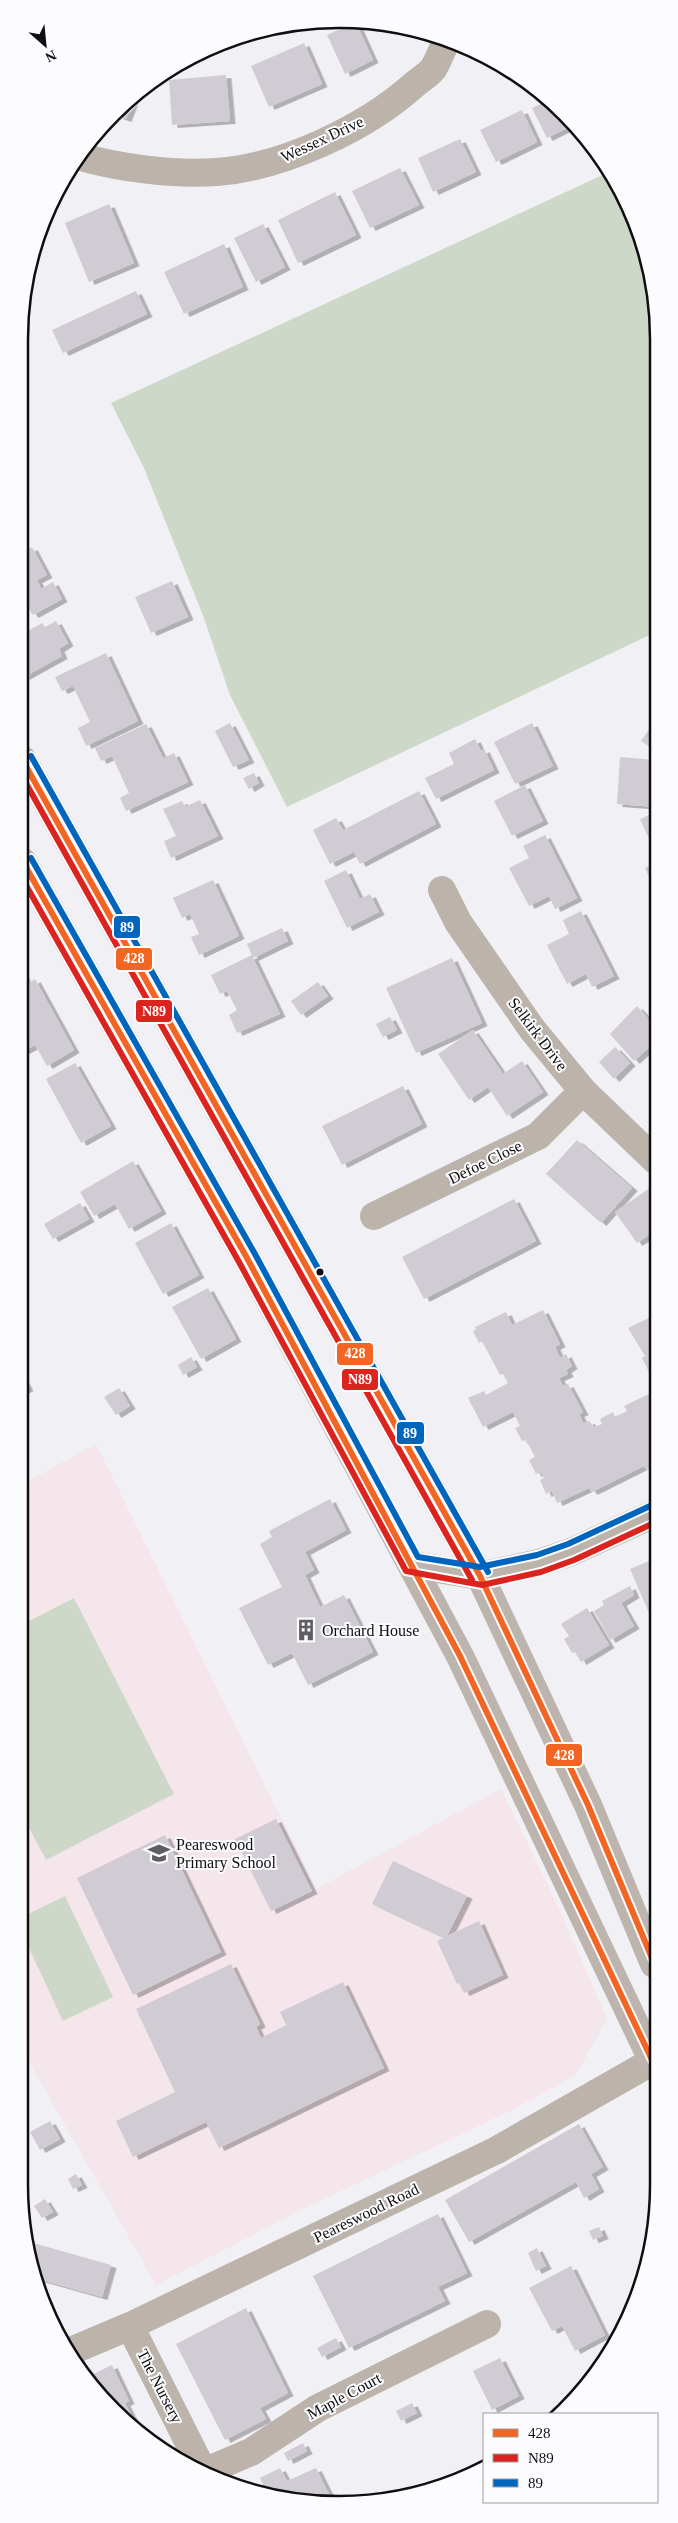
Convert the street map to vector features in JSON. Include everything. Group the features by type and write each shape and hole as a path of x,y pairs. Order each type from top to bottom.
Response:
{"main road":[{"path":"27,767 480,1576 588,1805 650,1954"},
{"path":"27,869 247,1258 412,1565 498,1734 650,2055"}],"street":[{"name":"Wessex Drive","path":"85,158 107,165 150,170 217,172 284,158 342,134 396,102 433,69 444,46"},
{"name":"Selkirk Drive","path":"442,890 458,922 532,1029 583,1091 650,1155"},
{"name":"Defoe Close","path":"374,1216 538,1136 583,1091"},
{"path":"412,1565 480,1576 539,1563 571,1552 650,1516"},
{"name":"Peareswood Road","path":"75,2350 130,2326 498,2150 650,2063"},
{"name":"Maple Court","path":"213,2468 252,2452 318,2408 487,2324"},
{"name":"The Nursery","path":"130,2326 199,2462"}],"shaded area":[{"name":"Peareswood Primary School","path":"96,1444 316,1889 501,1789 557,1904 607,2019 576,2075 510,2111 301,2210 156,2285 27,2058 27,1482"}],"green space":[{"path":"604,175 627,220 634,239 645,278 648,298 650,319 650,635 287,807 230,695 204,618 144,468 111,403"},
{"path":"74,1598 174,1794 46,1860 27,1823 27,1622"},
{"path":"65,1896 113,1997 63,2021 27,1944 27,1915"}],"building":[{"path":"342,28 358,28 373,60 345,74 327,35"},
{"path":"304,43 322,84 269,107 251,66"},
{"path":"226,75 230,121 172,125 169,80"},
{"path":"542,103 567,128 547,138 532,108"},
{"path":"130,109 126,119 121,117"},
{"path":"522,110 537,142 496,162 480,130"},
{"path":"460,139 476,172 433,192 418,158"},
{"path":"400,168 419,205 370,228 352,191"},
{"path":"335,192 356,235 298,263 278,220"},
{"path":"109,204 134,263 89,282 65,223"},
{"path":"263,224 285,267 256,282 234,238"},
{"path":"224,244 243,287 184,314 164,272"},
{"path":"136,291 147,314 63,353 52,330"},
{"path":"32,547 47,575 37,580 41,589 53,582 62,599 33,615 27,606 27,550"},
{"path":"172,581 188,617 151,633 135,597"},
{"path":"56,621 68,643 59,649 62,656 27,675 27,631 42,623 45,627"},
{"path":"106,653 138,721 86,746 78,728 90,722 73,686 62,691 55,677"},
{"path":"230,723 249,760 233,767 215,731"},
{"path":"532,723 553,766 515,784 494,742"},
{"path":"146,724 163,758 174,753 188,782 126,811 120,798 129,793 112,756 101,761 95,748"},
{"path":"650,728 650,747 641,741"},
{"path":"475,739 481,751 484,749 494,770 436,799 425,778 454,764 449,753"},
{"path":"620,757 650,760 650,807 617,804"},
{"path":"254,773 259,783 249,789 243,778"},
{"path":"525,785 543,821 512,836 494,801"},
{"path":"419,791 436,824 360,864 354,852 330,864 313,830 336,818 343,830"},
{"path":"200,800 218,836 171,858 164,841 176,836 163,809 182,801 185,807"},
{"path":"650,815 650,841 640,819"},
{"path":"545,835 577,898 555,909 549,896 529,906 509,868 529,858 523,846"},
{"path":"650,866 650,879 645,868"},
{"path":"346,870 360,899 370,894 379,912 347,928 324,881"},
{"path":"213,880 239,936 199,955 191,937 199,934 190,914 182,918 173,898"},
{"path":"581,911 614,976 592,987 586,974 567,984 547,945 569,934 563,920"},
{"path":"282,928 288,941 253,958 280,1014 237,1033 229,1015 237,1010 227,991 220,994 211,975 252,955 247,944"},
{"path":"452,958 482,1023 416,1053 386,988"},
{"path":"35,979 74,1050 47,1066 35,1045 27,1049 27,982 28,984"},
{"path":"318,982 328,996 301,1015 291,1001"},
{"path":"637,1006 650,1020 650,1047 634,1061 610,1034"},
{"path":"390,1017 397,1030 383,1037 376,1024"},
{"path":"473,1030 503,1074 522,1061 543,1092 507,1116 488,1087 469,1100 438,1054"},
{"path":"615,1047 630,1063 614,1079 599,1062"},
{"path":"75,1063 111,1126 81,1143 46,1079"},
{"path":"403,1086 422,1124 342,1165 322,1126"},
{"path":"577,1140 632,1188 601,1223 546,1174"},
{"path":"133,1161 161,1211 129,1229 115,1204 94,1216 80,1192"},
{"path":"650,1188 650,1234 637,1243 615,1212"},
{"path":"514,1199 536,1241 424,1299 402,1257"},
{"path":"80,1203 89,1219 53,1239 44,1224"},
{"path":"171,1223 199,1275 163,1294 135,1243"},
{"path":"208,1288 236,1339 201,1359 172,1307"},
{"path":"543,1310 560,1344 555,1347 560,1358 566,1354 572,1366 566,1370 568,1374 559,1378 563,1386 568,1384 583,1412 579,1414 583,1423 589,1421 594,1427 602,1424 600,1419 613,1412 615,1417 627,1411 624,1406 650,1393 650,1468 647,1470 644,1466 592,1492 589,1488 557,1503 552,1491 546,1494 540,1480 544,1478 541,1472 536,1474 529,1460 535,1457 526,1440 522,1441 515,1428 520,1426 513,1412 483,1427 468,1398 484,1391 486,1395 508,1383 503,1374 500,1375 482,1341 479,1343 473,1331 476,1330 475,1327 506,1312 512,1325"},
{"path":"650,1317 650,1372 642,1358 645,1356 628,1328"},
{"path":"191,1357 197,1367 183,1375 178,1365"},
{"path":"119,1388 130,1406 116,1415 104,1397"},
{"name":"Orchard House","path":"330,1499 346,1530 305,1552 314,1570 305,1575 320,1607 344,1595 373,1652 308,1685 292,1653 268,1665 239,1608 282,1587 260,1544 272,1537 269,1531"},
{"path":"650,1561 650,1615 630,1569"},
{"path":"630,1586 634,1595 621,1603 634,1626 610,1640 594,1611 604,1605 602,1601"},
{"path":"587,1608 609,1645 581,1662 575,1652 572,1653 564,1639 569,1636 561,1624"},
{"path":"276,1819 312,1891 271,1911 235,1839"},
{"path":"165,1835 221,1952 133,1995 77,1878"},
{"path":"393,1861 467,1896 447,1936 479,1921 503,1975 464,1993 459,1983 457,1984 437,1941 444,1938 372,1904"},
{"path":"231,1964 260,2024 256,2027 261,2038 286,2025 280,2012 343,1982 384,2068 219,2148 206,2122 133,2157 116,2121 175,2092 136,2009"},
{"path":"50,2121 60,2139 40,2150 30,2132"},
{"path":"579,2124 603,2167 591,2174 599,2189 584,2198 576,2182 469,2242 445,2200"},
{"path":"76,2174 82,2185 73,2189 68,2179"},
{"path":"45,2199 53,2212 42,2218 34,2206"},
{"path":"438,2214 467,2273 438,2287 445,2301 349,2348 313,2276"},
{"path":"599,2227 603,2236 593,2240 589,2231"},
{"path":"33,2243 111,2265 102,2297 43,2280"},
{"path":"537,2248 546,2266 536,2271 528,2253"},
{"path":"571,2266 605,2335 575,2351 562,2326 552,2331 529,2288"},
{"path":"246,2308 288,2393 260,2408 266,2419 225,2440 176,2344"},
{"path":"336,2338 341,2347 322,2357 317,2348"},
{"path":"500,2358 519,2396 492,2410 473,2371"},
{"path":"112,2365 129,2401 125,2403 131,2415 119,2404 92,2374"},
{"path":"412,2403 417,2413 401,2421 396,2411"},
{"path":"303,2443 307,2451 288,2461 284,2453"},
{"path":"280,2468 287,2481 316,2468 330,2496 298,2493 264,2486 260,2478"}],"transit line":[{"name":"89","path":"31,756 488,1572"},
{"name":"428","path":"27,768 480,1576 588,1805 650,1953"},
{"name":"N89","path":"27,785 472,1580"},
{"name":"89","path":"31,858 255,1254 418,1557 480,1567 537,1555 568,1544 650,1506"},
{"name":"428","path":"27,869 247,1258 460,1656 650,2056"},
{"name":"N89","path":"27,887 239,1262 406,1571 482,1585 541,1572 574,1560 650,1525"}],"place":[{"name":"Orchard House","path":"306,1630"},
{"name":"Peareswood Primary School","path":"159,1853"}]}
